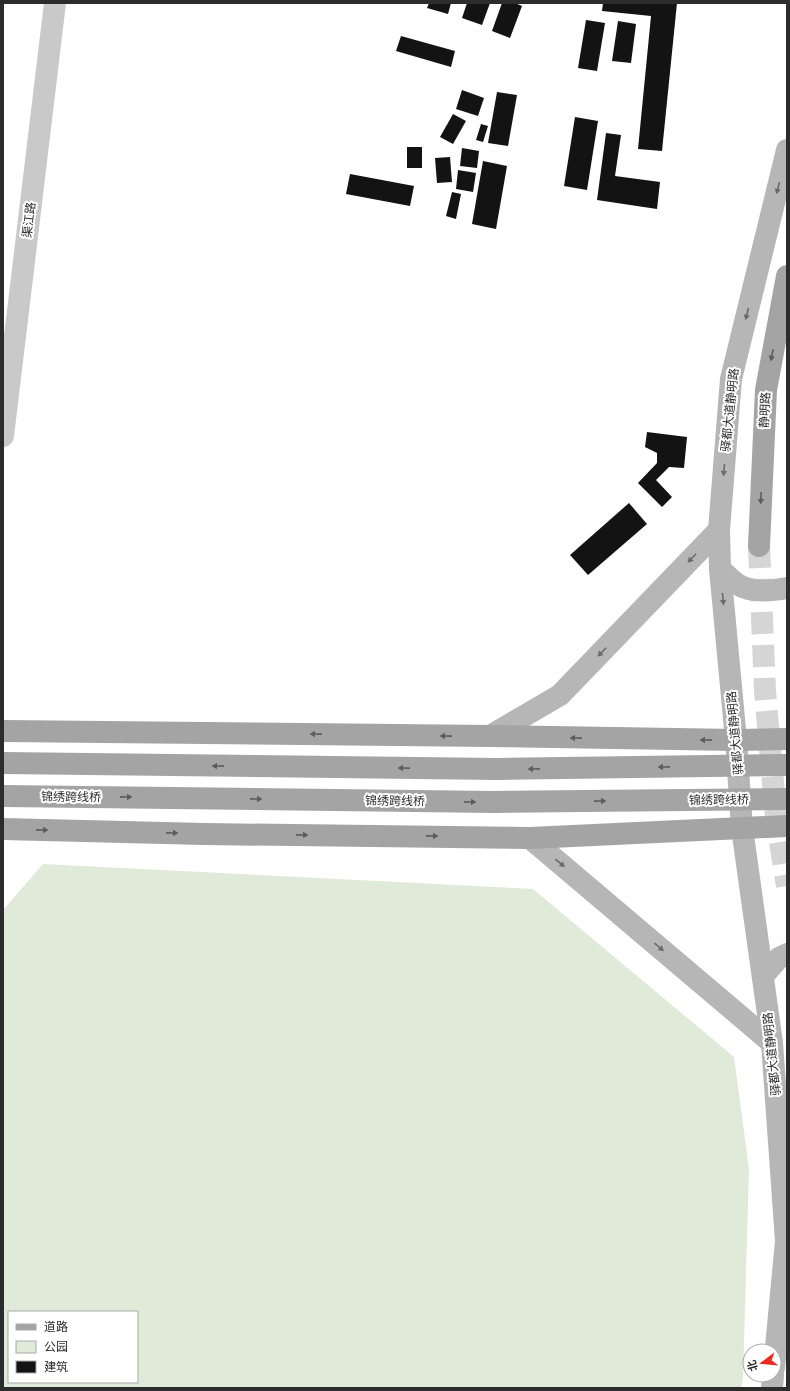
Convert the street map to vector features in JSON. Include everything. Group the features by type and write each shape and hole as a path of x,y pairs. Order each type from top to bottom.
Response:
{"main road":[{"name":"静明路","path":"759,546 766,390 787,276"},
{"path":"3,731 736,740 787,739"},
{"path":"3,763 497,769 787,766"},
{"name":"锦绣跨线桥","path":"3,796 495,802 787,799"},
{"path":"3,830 530,838 787,826"}],"street":[{"name":"渠江路","path":"3,436 55,3"},
{"name":"驿都大道静明路","path":"776,1343 786,1241 772,1042 742,828 736,740 720,569 719,530 731,379 787,150"},
{"path":"490,736 560,695 719,530"},
{"path":"720,569 738,584 751,589 774,591 787,588"},
{"path":"530,838 772,1042"},
{"path":"763,976 779,958 787,954"}],"green space":[{"path":"43,864 533,889 734,1057 749,1169 744,1343 742,1343 741,1388 3,1388 3,910"}],"building":[{"path":"429,3 451,3 448,14 427,8"},
{"path":"467,3 490,3 482,25 462,18"},
{"path":"502,3 515,3 522,6 510,38 492,31"},
{"path":"603,3 677,3 662,151 638,149 651,16 602,11"},
{"path":"586,20 605,23 597,71 578,68"},
{"path":"618,21 636,24 631,63 612,61"},
{"path":"401,36 455,51 451,67 396,51"},
{"path":"462,90 484,98 478,116 456,109"},
{"path":"497,92 517,95 508,146 488,143"},
{"path":"453,114 466,121 453,144 440,137"},
{"path":"575,117 598,121 587,190 564,186"},
{"path":"481,124 488,126 483,142 476,140"},
{"path":"606,133 621,135 615,176 660,182 657,209 597,200"},
{"path":"407,147 422,147 422,168 407,168"},
{"path":"462,148 479,151 477,168 460,166"},
{"path":"450,157 452,182 437,183 435,158"},
{"path":"483,161 507,166 496,229 472,224"},
{"path":"458,170 476,173 473,192 456,189"},
{"path":"350,174 414,186 410,206 346,194"},
{"path":"452,192 461,194 456,219 446,216"},
{"path":"647,432 687,437 684,468 669,467 656,480 672,497 662,507 638,483 657,463 657,453 645,447"},
{"path":"629,503 647,524 588,575 570,555"}],"tunnel":[{"path":"759,546 765,691 776,817 787,886"}]}
